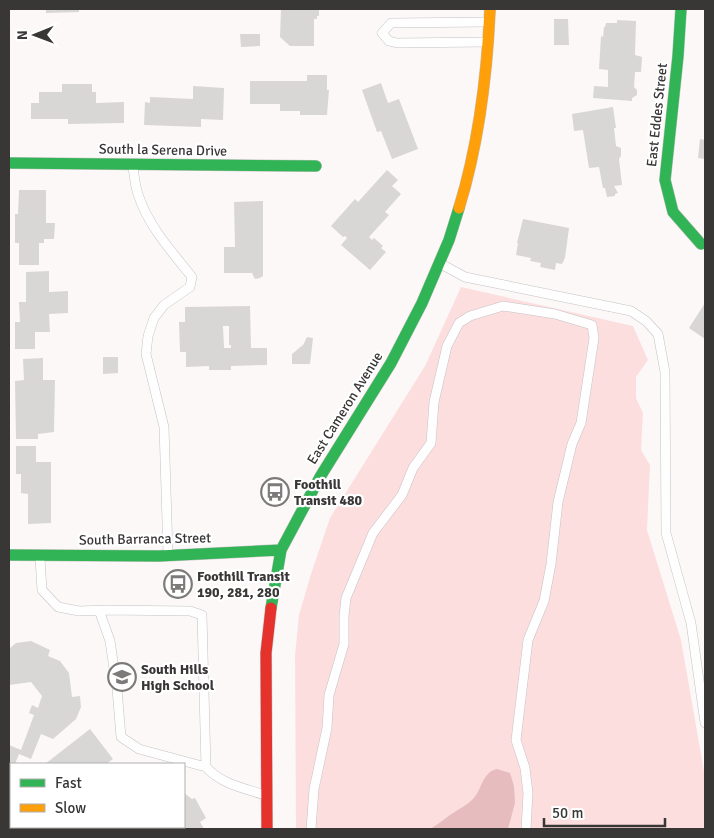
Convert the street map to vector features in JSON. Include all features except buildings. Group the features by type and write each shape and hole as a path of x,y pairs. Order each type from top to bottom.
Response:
{"main road":[{"name":"East Cameron Avenue","path":"267,829 266,653 269,619 281,550 320,476 391,363 422,303 450,240 470,173 483,104 490,9"},
{"name":"East Eddes Street","path":"682,9 664,180 673,212 701,244"},
{"name":"South la Serena Drive","path":"9,163 316,166"},
{"name":"South Barranca Street","path":"9,555 168,556 281,550"}],"lane":[{"path":"489,42 397,43 388,41 382,33 391,23 490,22"},
{"path":"133,164 139,197 151,222 192,277 190,287 164,306 154,318 148,336 146,354 164,427 168,556"},
{"path":"439,263 465,277 631,311 646,321 658,334 665,372 666,533 691,623 705,723"},
{"path":"311,829 314,789 327,728 329,695 344,644 346,598 373,533 402,495 413,468 431,443 434,402 447,346 459,324 470,316 503,306 555,314 592,325 594,338 581,423 572,444 558,502 551,564 544,601 528,640 516,740 525,768 528,793 526,829"},
{"path":"40,555 42,590 58,607 79,611 190,611 202,615 206,767"},
{"path":"99,610 110,641 121,737 139,749 206,767 213,775 226,783 266,796"}],"shaded area":[{"path":"461,287 633,326 648,360 636,377 636,398 643,413 641,450 650,465 647,530 681,640 705,777 705,829 296,829 295,655 299,615 311,574 330,518 425,366"},
{"path":"497,769 510,773 514,786 515,803 508,829 430,829 470,801 476,795 485,777"}],"traffic: fast":[{"path":"681,9 665,180 673,212 701,244"},
{"path":"9,163 316,166"},
{"path":"271,608 281,550 320,477 391,363 422,303 449,240 459,208"},
{"path":"9,555 159,556 281,550"}],"traffic: slow":[{"path":"459,208 472,159 481,110 487,60 490,9"}],"traffic: jam":[{"path":"267,829 266,653 271,608"}],"place":[{"name":"Foothill Transit 480","path":"275,492"},
{"name":"Foothill Transit 190, 281, 280","path":"178,584"},
{"name":"South Hills High School","path":"122,677"}]}
